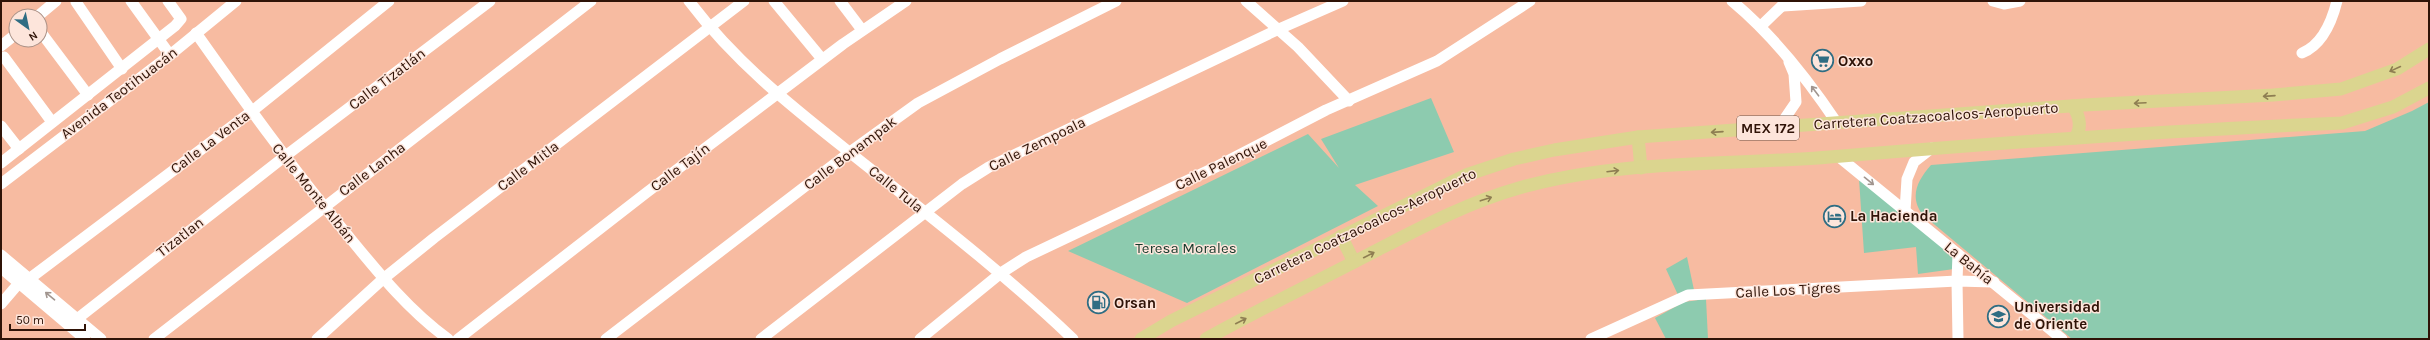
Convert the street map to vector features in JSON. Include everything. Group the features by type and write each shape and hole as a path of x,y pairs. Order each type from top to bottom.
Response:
{"main road":[{"name":"Carretera Coatzacoalcos-Aeropuerto","path":"1141,339 1171,321 1466,175 1514,159 1638,137 2074,106 2273,96 2341,89 2396,69 2429,49"},
{"name":"Carretera Coatzacoalcos-Aeropuerto","path":"1206,339 1354,262 1475,202 1520,187 1563,178 1641,168 1839,157 1932,147 2342,123 2393,107 2429,88"},
{"path":"2074,106 2079,114 2080,123 2079,133 2075,138"},
{"path":"1638,137 1641,168"},
{"path":"1341,236 1354,262"}],"street":[{"path":"48,8 56,1"},
{"path":"131,1 170,55"},
{"path":"1,163 122,69 181,19 168,1"},
{"name":"Avenida Teotihuacán","path":"1,184 170,55 236,1"},
{"name":"Calle La Venta","path":"1,304 24,281 251,112 389,1"},
{"name":"Calle Tizatlán","path":"284,157 490,1"},
{"name":"Calle Lanha","path":"154,339 323,206 591,1"},
{"name":"Calle Tula","path":"689,1 709,27 749,69 777,95 1001,273 1073,339"},
{"name":"Calle Mitla","path":"317,339 383,279 744,1"},
{"path":"774,1 822,60"},
{"path":"840,1 862,30"},
{"name":"Calle Tajín","path":"458,339 822,60 862,30 906,1"},
{"name":"Calle Bonampak","path":"606,339 850,152 918,103 951,84 1116,1"},
{"path":"1246,1 1303,52 1349,102"},
{"name":"Calle Zempoala","path":"760,339 925,212 969,180 1017,152 1279,29 1343,1"},
{"name":"Calle Palenque","path":"920,339 1001,273 1058,240 1218,166 1326,110 1349,102 1437,61 1530,1"},
{"path":"1732,1 1761,26 1786,54 1822,99 1837,123"},
{"path":"1761,26 1785,3 1861,1"},
{"path":"1992,1 2004,4 2020,1"},
{"path":"2302,53 2314,46 2332,20 2337,1"},
{"path":"76,2 122,69"},
{"name":"Calle Monte Albán","path":"196,33 284,157 383,279 412,311 448,339"},
{"path":"48,42 88,95"},
{"path":"1779,127 1796,102 1794,74 1786,54"},
{"path":"4,57 52,122"},
{"path":"1,126 34,158"},
{"path":"1905,211 1907,179 1914,162 1932,147"},
{"name":"Tizatlan","path":"77,319 284,157"},
{"name":"La Bahía","path":"1839,157 2062,339"},
{"path":"1958,254 1958,339"},
{"path":"1,255 24,281 84,339"},
{"path":"1,268 24,281 77,319 101,339"},
{"name":"Calle Los Tigres","path":"1591,339 1688,296 1957,280 1994,282"}],"green space":[{"name":"Teresa Morales","path":"1431,98 1454,152 1355,185 1378,206 1187,303 1068,251 1308,134 1339,168 1321,139"},
{"path":"2429,102 2429,337 2426,339 2072,339 1923,215 1916,202 1916,189 1922,177 1931,165 2365,131"},
{"path":"1859,179 1955,253 1954,269 1918,274 1916,247 1864,253"},
{"path":"1687,257 1694,290 1678,295 1666,269"},
{"path":"1706,299 1708,339 1666,339 1655,318 1684,302"}],"place":[{"name":"Oxxo","path":"1822,61"},
{"name":"La Hacienda","path":"1834,216"},
{"name":"Orsan","path":"1098,303"},
{"name":"Universidad de Oriente","path":"1999,316"}]}
